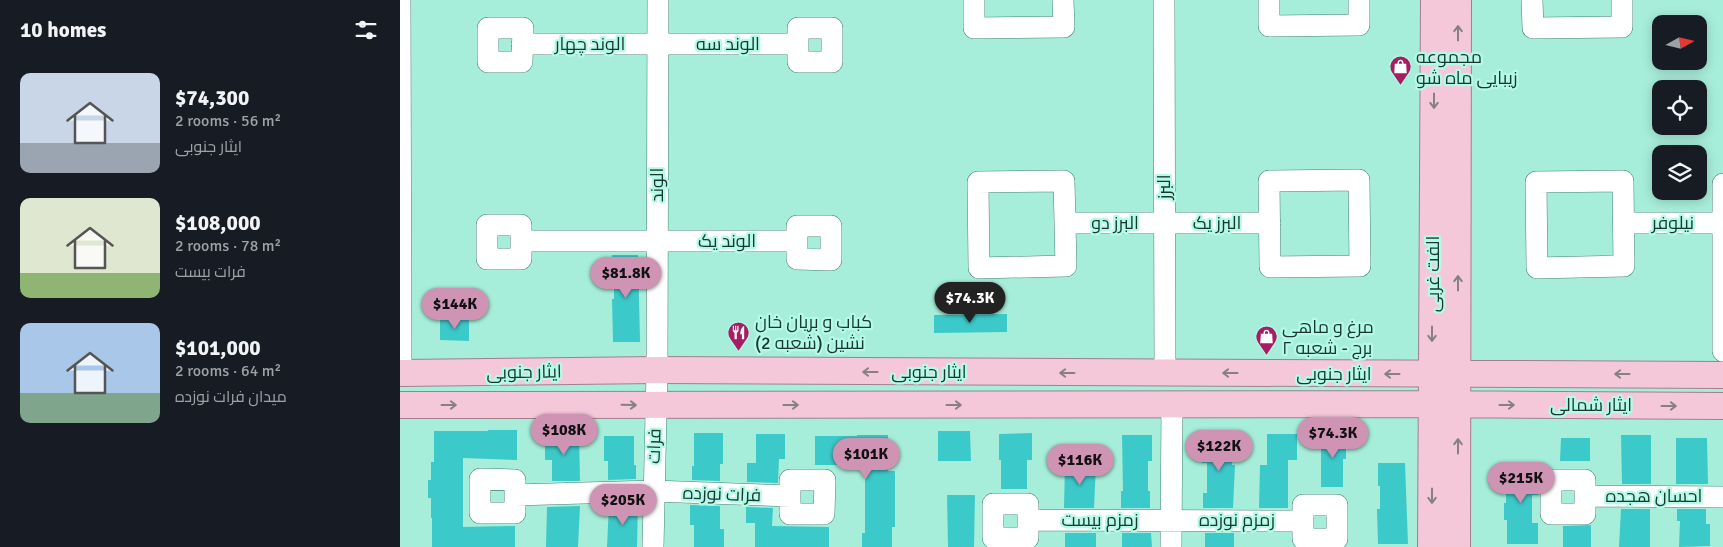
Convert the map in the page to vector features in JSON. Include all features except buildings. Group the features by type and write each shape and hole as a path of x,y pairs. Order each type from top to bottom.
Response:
{"main road":[{"name":"الفت غربی","path":"1431,547 1434,0"},
{"name":"الفت غربی","path":"1457,547 1458,0"},
{"name":"ایثار جنوبی","path":"400,373 656,370 1458,373"},
{"name":"ایثار شمالی","path":"1458,373 1723,375"},
{"name":"ایثار جنوبی","path":"400,405 1458,405"},
{"name":"ایثار شمالی","path":"1458,405 1723,406"}],"street":[{"path":"400,0 400,373"},
{"name":"الوند","path":"656,370 658,0"},
{"path":"974,0 974,28 1064,27 1064,0"},
{"name":"البرز","path":"1164,0 1164,373"},
{"path":"1269,0 1269,26 1359,25 1359,0"},
{"path":"1532,0 1533,28 1622,27 1622,0"},
{"name":"الوند چهار","path":"522,44 658,44"},
{"name":"الوند سه","path":"658,44 798,44"},
{"path":"1064,180 1065,223 1066,266 979,268 978,182 1064,180"},
{"path":"1359,180 1360,266 1270,267 1270,222 1269,181 1359,180"},
{"path":"1623,180 1624,223 1624,266 1537,268 1536,182 1623,180"},
{"path":"1723,184 1723,351"},
{"name":"البرز یک","path":"1164,223 1270,222"},
{"name":"البرز دو","path":"1065,223 1164,223"},
{"name":"نیلوفر","path":"1624,223 1723,223"},
{"name":"الوند یک","path":"521,241 797,242"},
{"name":"فرات","path":"654,547 653,492 656,370"},
{"path":"1171,547 1172,405"},
{"name":"فرات نوزده","path":"515,495 653,492 790,496"},
{"name":"احسان هجده","path":"1585,496 1723,497"},
{"name":"زمزم بیست","path":"1028,520 1171,520"},
{"name":"زمزم نوزده","path":"1171,520 1303,520"}],"place":[{"name":"مجموعه زیبایی ماه شو","path":"1400,86"},
{"name":"کباب و بریان خان نشین (شعبه 2)","path":"739,351"},
{"name":"مرغ و ماهی برج - شعبه ۲","path":"1266,356"}]}
